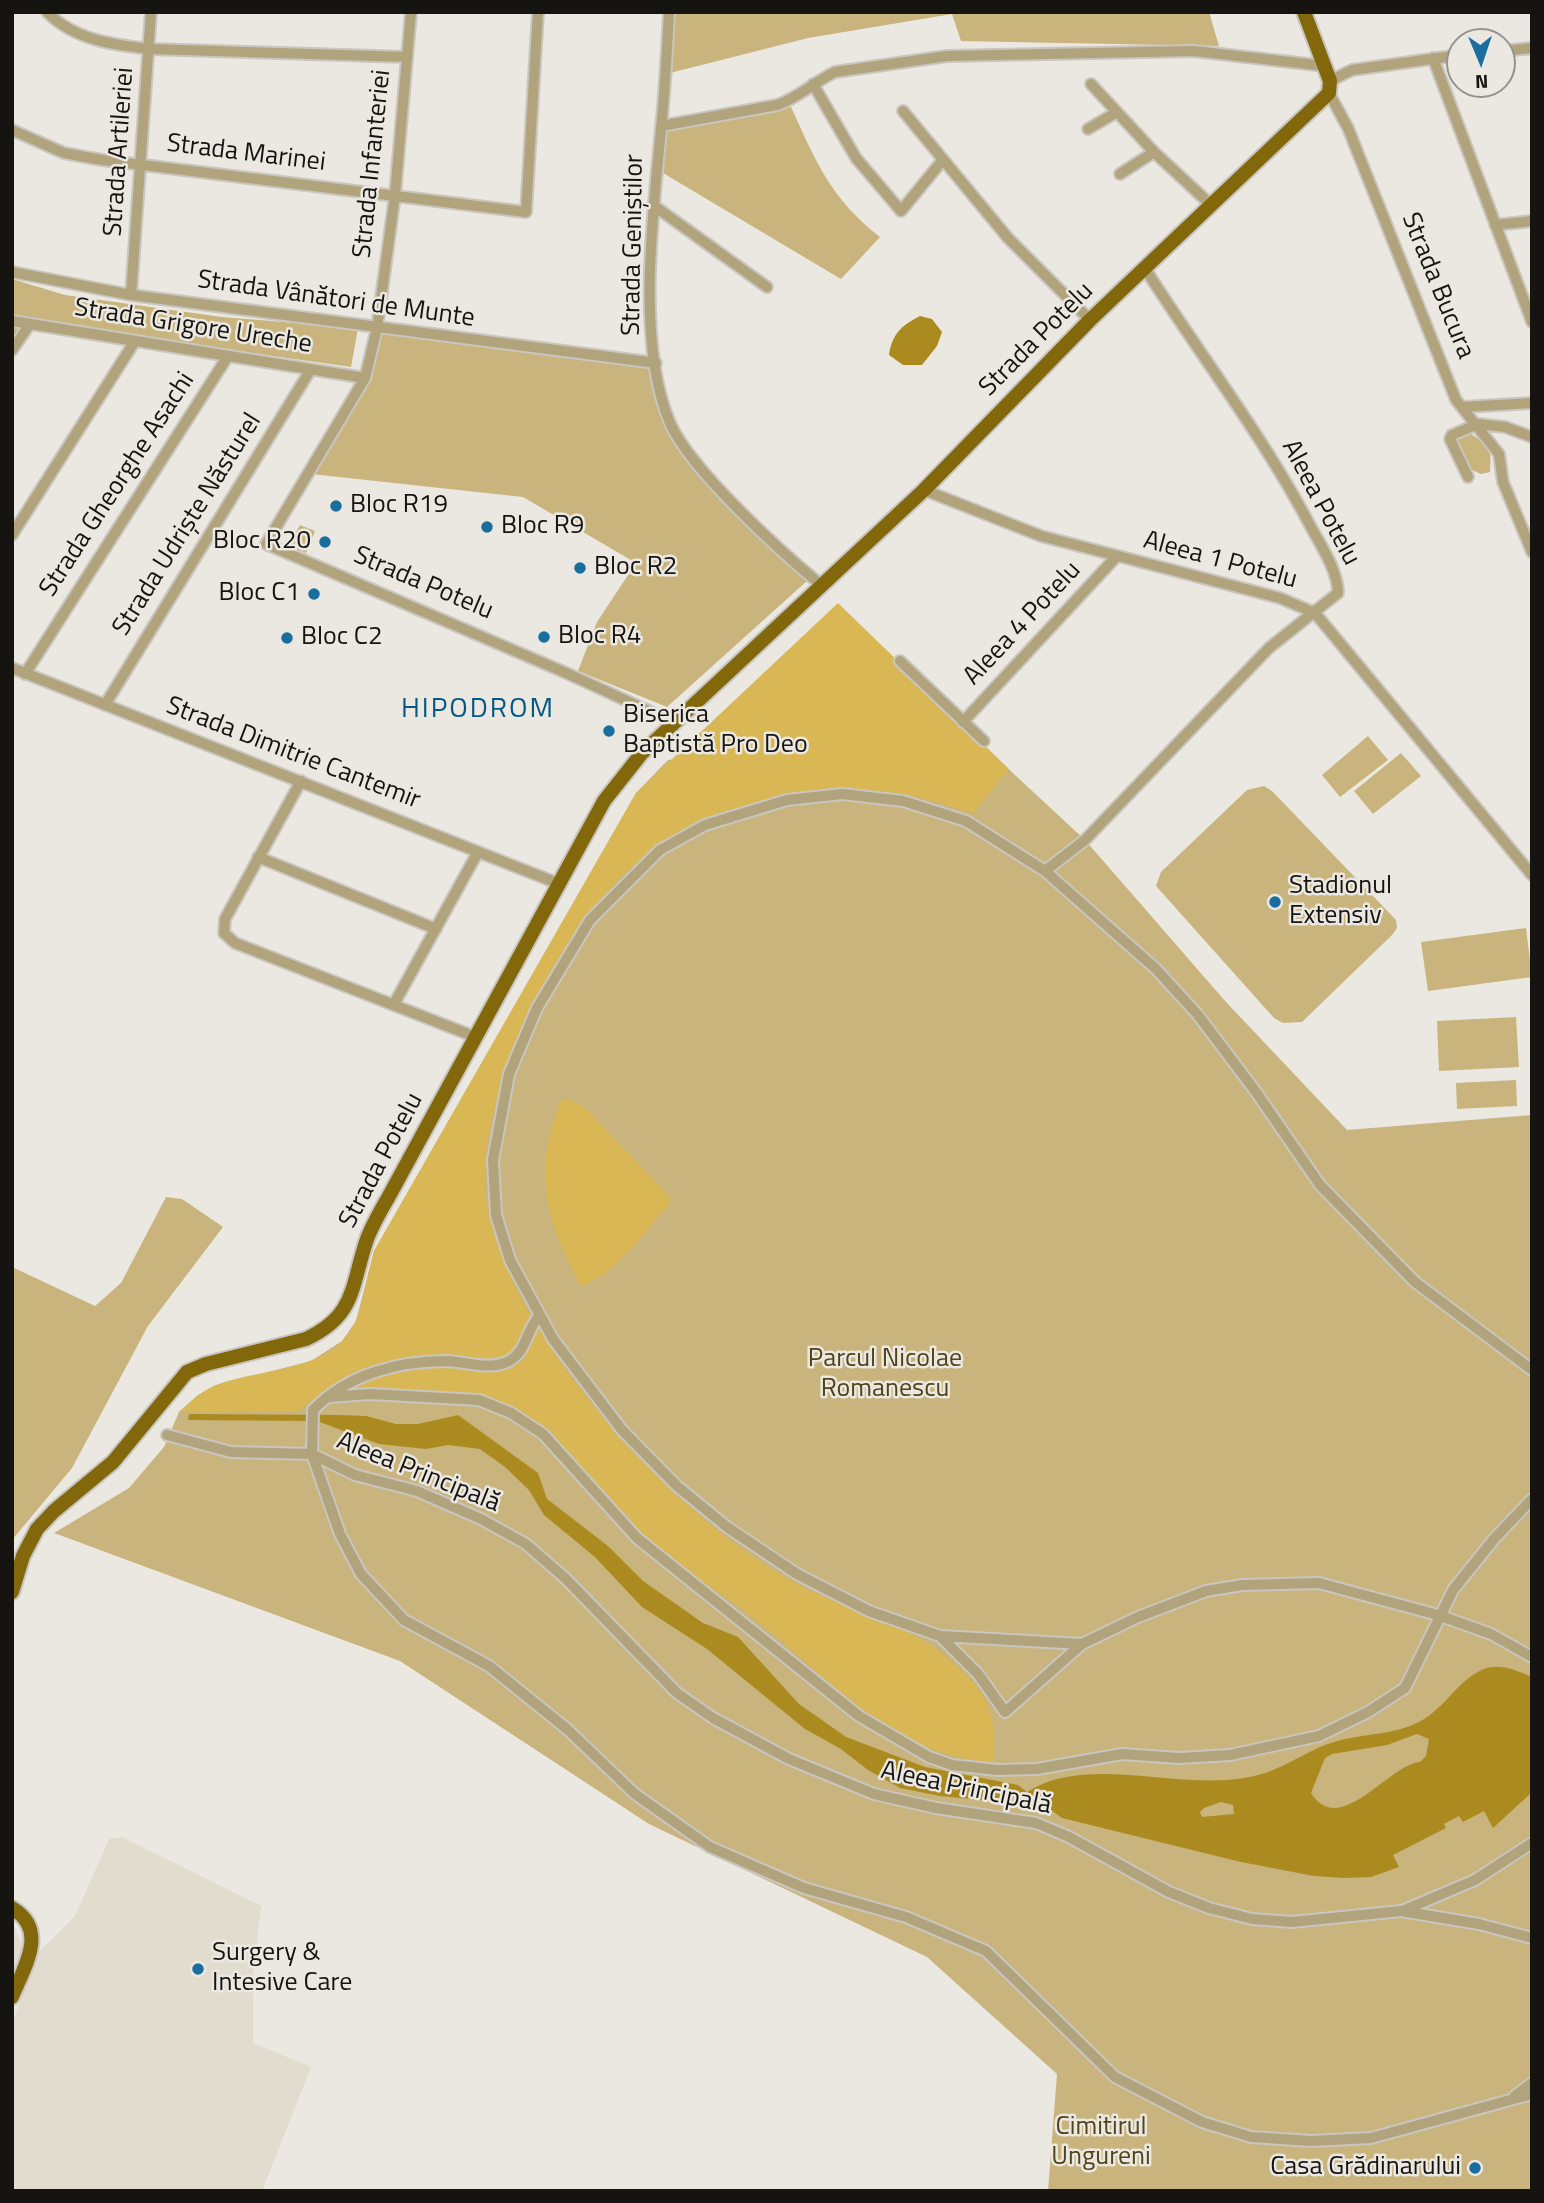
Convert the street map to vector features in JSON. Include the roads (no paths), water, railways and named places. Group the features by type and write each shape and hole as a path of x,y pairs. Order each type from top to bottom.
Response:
{"main road":[{"name":"Strada Bucura","path":"1304,12 1325,66 1329,87"},
{"name":"Strada Potelu","path":"12,1592 23,1556 37,1529 54,1511 96,1480 187,1373 206,1364 306,1339 320,1333 346,1310 367,1239 473,1036 617,781 642,753 924,490 1090,320 1329,87"},
{"path":"12,1908 29,1921 33,1938 12,1997"}],"street":[{"path":"47,12 73,32 110,44 150,49 407,57"},
{"name":"Strada Artileriei","path":"131,295 151,12"},
{"name":"Strada Infanteriei","path":"266,544 365,378 377,328 395,195 411,12"},
{"name":"Strada Marinei","path":"12,130 64,153 526,212 538,12"},
{"name":"Strada Geniștilor","path":"669,12 653,205 651,292 656,363 671,424 692,456 739,508 821,585"},
{"path":"661,126 777,105 793,100 813,84 835,72 947,56 1194,51 1325,66"},
{"name":"Strada Potelu","path":"1329,87 1352,70 1446,57"},
{"path":"1433,58 1532,322"},
{"path":"813,84 856,158 901,211 942,161"},
{"path":"1091,84 1154,152 1210,204"},
{"name":"Strada Bucura","path":"1329,87 1348,128 1456,400 1478,424 1499,454 1503,482 1532,552"},
{"path":"903,111 1008,238 1090,320"},
{"path":"1088,130 1117,112"},
{"path":"1120,174 1154,152"},
{"path":"653,205 767,287"},
{"path":"1495,225 1532,221"},
{"name":"Aleea Potelu","path":"1144,267 1282,471 1321,546 1338,586 1338,593 1315,613"},
{"name":"Strada Vânători de Munte","path":"12,272 131,295 656,363"},
{"name":"Strada Grigore Ureche","path":"12,321 365,378"},
{"path":"12,350 30,324"},
{"path":"12,535 135,341"},
{"name":"Strada Gheorghe Asachi","path":"24,674 228,356"},
{"name":"Strada Udriște Năsturel","path":"104,705 311,369"},
{"path":"1463,407 1532,403"},
{"path":"1468,477 1450,439 1452,435 1478,424 1505,428 1532,437"},
{"name":"Aleea 1 Potelu","path":"924,490 1041,536 1280,598 1315,613"},
{"name":"Strada Potelu","path":"266,544 564,672 675,723"},
{"name":"Aleea 4 Potelu","path":"963,722 1116,557"},
{"path":"1315,613 1532,876"},
{"name":"Aleea 1 Potelu","path":"1045,871 1085,840 1269,648 1303,618 1315,613"},
{"path":"900,661 984,741"},
{"name":"Strada Dimitrie Cantemir","path":"12,668 557,883"},
{"path":"300,781 225,919 224,933 229,939 473,1036"},
{"path":"1082,1644 940,1636 869,1611 797,1574 717,1519 677,1486 622,1430 553,1339 510,1260 496,1215 493,1160 509,1074 537,1008 590,920 660,850 705,825 787,800 842,794 903,801 966,821 1045,871 1156,969 1198,1015 1256,1092 1309,1173 1362,1230 1415,1282 1532,1370"},
{"path":"394,1004 478,852"},
{"path":"258,857 436,929"},
{"path":"540,1315 530,1325 527,1341 506,1362 490,1365 407,1363 344,1384 313,1410 312,1454 340,1534 361,1574 404,1620 489,1666 566,1730 635,1794 710,1847 804,1888 906,1917 986,1951 1115,2077 1202,2122 1251,2137 1311,2141 1371,2138 1532,2094"},
{"path":"326,1397 370,1394 479,1400 511,1413 543,1434 637,1538 859,1717 929,1757 953,1765 997,1770 1037,1769 1122,1754 1179,1758 1230,1755 1319,1736 1368,1712 1405,1688 1422,1657 1438,1615 1453,1590 1494,1539 1532,1499"},
{"path":"167,1435 230,1452 312,1454"},
{"name":"Aleea Principală","path":"312,1454 355,1475 417,1491 481,1519 526,1544 612,1623 677,1693 713,1718 813,1769 874,1794 901,1801 1037,1823 1069,1837 1169,1892 1209,1908 1252,1919 1292,1922 1401,1911 1479,1924 1532,1938"},
{"path":"940,1636 978,1674 1004,1712 1082,1644 1138,1617 1206,1591 1242,1585 1319,1583 1438,1615 1491,1634 1530,1656"},
{"name":"Aleea Principală","path":"1401,1911 1475,1880 1532,1843"},
{"path":"1511,2099 1532,2083"}],"place":[{"name":"Bloc R19","path":"336,506"},
{"name":"Bloc R9","path":"487,527"},
{"name":"Bloc R20","path":"325,542"},
{"name":"Bloc R2","path":"580,568"},
{"name":"Bloc C1","path":"314,594"},
{"name":"Bloc R4","path":"544,637"},
{"name":"Bloc C2","path":"287,638"},
{"name":"Biserica Baptistă Pro Deo","path":"609,731"},
{"name":"Stadionul Extensiv","path":"1275,902"},
{"name":"Surgery & Intesive Care","path":"198,1969"},
{"name":"Casa Grădinarului","path":"1475,2168"}],"district":[{"name":"HIPODROM","path":"478,710"}],"park label":[{"name":"Parcul Nicolae Romanescu","path":"885,1375"},
{"name":"Cimitirul Ungureni","path":"1101,2143"}]}
